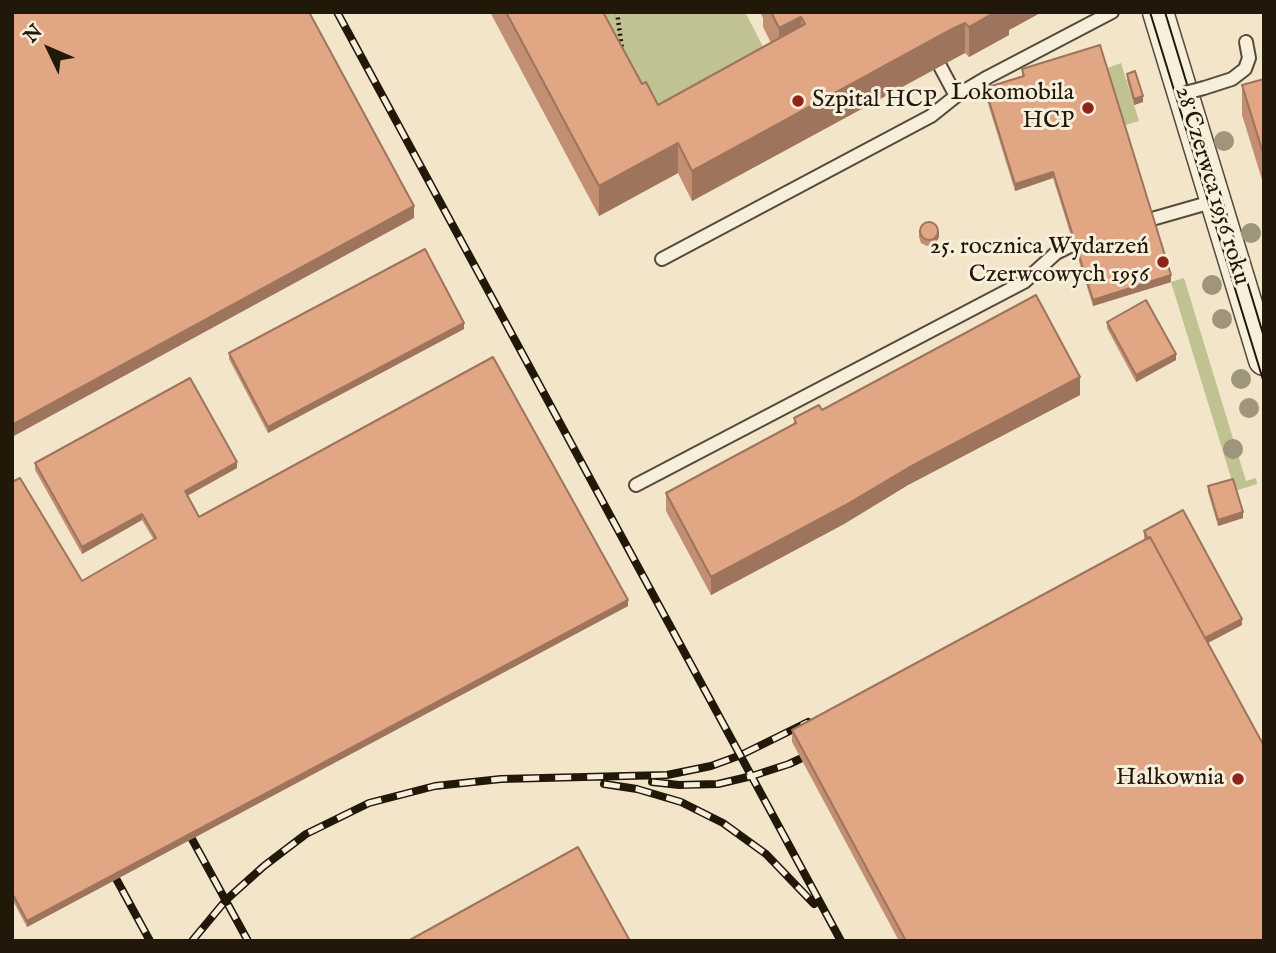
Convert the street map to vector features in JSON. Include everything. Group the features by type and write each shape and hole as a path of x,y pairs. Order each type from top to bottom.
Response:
{"street":[{"name":"28 Czerwca 1956 roku","path":"1158,12 1191,92 1216,201 1264,360"}],"lane":[{"path":"662,259 931,116 957,96 1112,12"},
{"path":"1191,92 1232,79 1245,69 1249,58 1246,42"},
{"path":"940,66 957,96"},
{"path":"1152,219 1216,201"},
{"path":"636,485 1024,282 1056,253 1074,244"}],"path":[{"path":"617,12 624,56"}],"green space":[{"path":"587,12 745,12 769,58 650,121"},
{"path":"1121,63 1139,121 1123,126 1105,69"},
{"path":"1184,278 1246,481 1256,478 1257,484 1235,491 1171,282"}],"building":[{"path":"12,12 309,12 414,206 12,425"},
{"path":"506,12 603,12 642,84 646,82 658,105 805,24 801,17 779,28 771,12 995,12 969,27 965,23 952,29 692,171 678,143 599,186"},
{"path":"1100,45 1171,275 1093,300 1053,172 1015,184 985,88 1024,76 1022,69"},
{"path":"1135,71 1143,96 1134,99 1127,74"},
{"path":"1264,79 1264,156 1242,85"},
{"path":"925,222 933,222 938,231 936,238 925,240 920,235 920,227"},
{"path":"425,249 464,323 268,427 229,353"},
{"path":"1036,295 1080,377 711,577 666,493 796,423 794,418 819,405 822,410"},
{"path":"1146,300 1176,354 1136,375 1107,322"},
{"path":"493,357 628,600 27,921 12,893 12,482 20,478 82,581 156,538 142,514 82,547 35,463 190,378 237,462 185,491 199,517"},
{"path":"1233,479 1243,512 1218,520 1208,486"},
{"path":"1183,510 1242,619 1205,638 1150,537 1148,539 1144,531"},
{"path":"1150,537 1264,746 1264,941 906,941 792,730"},
{"path":"578,847 630,941 408,941"}],"tram line":[{"path":"1150,12 1264,383"},
{"path":"1165,12 1264,337"}],"railway":[{"path":"337,12 841,941"},
{"path":"192,941 226,900 264,866 306,834 369,803 435,786 501,779 667,775 711,766 741,755 808,722"},
{"path":"652,782 679,785 718,784 789,764 817,751"},
{"path":"604,784 637,789 681,802 723,823 766,854 814,904"},
{"path":"182,821 248,941"},
{"path":"107,862 150,941"}],"place":[{"name":"Szpital HCP","path":"798,101"},
{"name":"Lokomobila HCP","path":"1088,108"},
{"name":"25. rocznica Wydarzeń Czerwcowych 1956","path":"1163,262"},
{"name":"Halkownia","path":"1238,779"}]}
